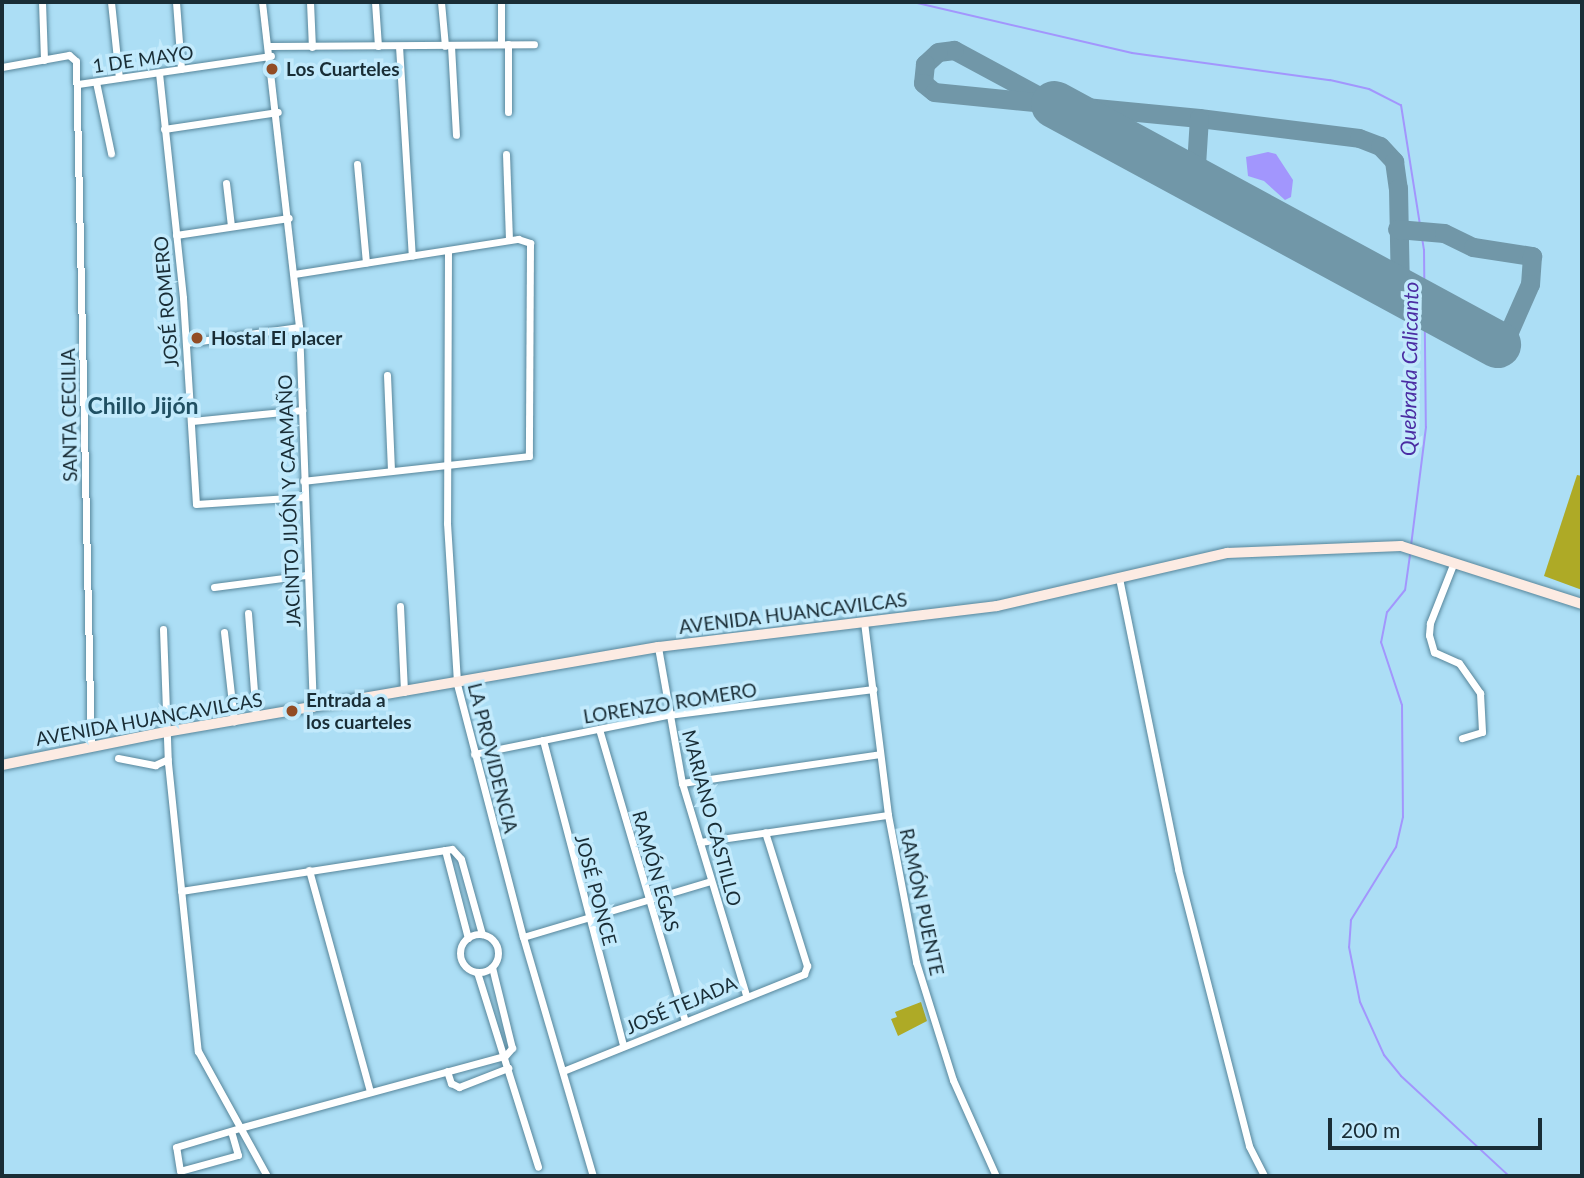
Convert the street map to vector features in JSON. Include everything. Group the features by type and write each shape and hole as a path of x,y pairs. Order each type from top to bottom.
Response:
{"street":[{"path":"42,2 44,60"},
{"path":"111,2 119,78"},
{"path":"176,2 181,69"},
{"name":"JACINTO JIJÓN Y CAAMAÑO","path":"262,2 278,112 299,327 313,708"},
{"path":"310,2 312,47"},
{"path":"375,2 378,46"},
{"path":"441,2 456,135"},
{"path":"501,2 508,112"},
{"path":"270,46 534,44"},
{"path":"399,46 412,256"},
{"name":"1 DE MAYO","path":"2,67 72,56 78,84 271,56"},
{"name":"JOSÉ ROMERO","path":"159,73 200,507 304,496"},
{"path":"96,82 111,153"},
{"name":"SANTA CECILIA","path":"78,84 91,746"},
{"path":"164,129 278,112"},
{"path":"506,154 509,240"},
{"path":"357,164 366,263"},
{"path":"226,183 231,226"},
{"path":"176,235 289,218"},
{"path":"294,274 509,240 525,238 530,243 531,454 516,460 448,464 303,481"},
{"name":"LA PROVIDENCIA","path":"448,251 448,464 457,684 523,937 593,1176"},
{"path":"186,343 299,327"},
{"path":"387,375 391,471"},
{"path":"191,421 303,410"},
{"name":"AVENIDA HUANCAVILCAS","path":"2,765 166,732 457,684 658,647 997,606 1227,553 1401,546 1582,604"},
{"path":"1454,562 1430,623 1429,635 1434,652 1459,663 1480,693 1482,732 1462,738"},
{"path":"214,587 307,575"},
{"path":"1119,578 1178,869 1249,1146 1265,1176"},
{"path":"400,606 404,693"},
{"path":"248,613 256,717"},
{"name":"RAMÓN PUENTE","path":"864,622 888,815 903,902 934,1025 996,1176"},
{"path":"163,629 168,758 198,1051 243,1127 267,1176"},
{"path":"224,632 234,721"},
{"name":"MARIANO CASTILLO","path":"658,647 682,783 746,995"},
{"name":"LORENZO ROMERO","path":"474,754 668,715 873,690"},
{"name":"RAMÓN EGAS","path":"599,729 646,901 685,1020"},
{"name":"JOSÉ PONCE","path":"543,740 587,918 623,1046"},
{"path":"682,783 880,754"},
{"path":"118,758 155,765 168,758"},
{"path":"700,842 888,815"},
{"name":"JOSÉ TEJADA","path":"563,1071 746,995 804,974 807,966 765,832"},
{"path":"181,891 452,849 461,859 482,934 497,948 492,967 512,1048 505,1056 243,1127 174,1148 180,1171 236,1157 239,1152 231,1131"},
{"path":"445,850 468,938 461,958 477,972 538,1167"},
{"path":"309,870 370,1092"},
{"path":"523,937 711,881"},
{"path":"468,938 482,934"},
{"path":"477,972 492,967"},
{"path":"447,1071 451,1083 459,1087 508,1068"}],"shaded area":[{"path":"1268,152 1276,154 1293,180 1291,197 1285,200 1264,181 1248,176 1246,157"},
{"path":"1577,475 1582,476 1582,590 1544,576"},
{"path":"921,1002 927,1021 898,1036 891,1019 897,1017 895,1012"}],"waterway":[{"name":"Quebrada Calicanto","path":"913,2 1132,53 1330,80 1369,89 1401,105 1424,250 1426,427 1411,546"},
{"name":"Quebrada Calicanto","path":"1410,555 1405,590 1387,612 1381,642 1402,705 1403,817 1396,847 1351,920 1349,947 1360,1002 1384,1055 1401,1076 1509,1176"}],"taxiway":[{"path":"1054,104 954,50 938,52 925,64 923,83 934,92 1054,104 1199,118 1359,138 1380,146 1394,161 1398,188 1400,292"},
{"path":"1195,181 1199,118"},
{"path":"1397,229 1444,233 1473,247 1532,256 1530,284 1504,343 1497,344"}],"runway":[{"path":"1054,104 1497,344"}],"place":[{"name":"Los Cuarteles","path":"272,69"},
{"name":"Hostal El placer","path":"197,338"},
{"name":"Entrada a los cuarteles","path":"292,711"}],"district":[{"name":"Chillo Jijón","path":"143,405"}]}
